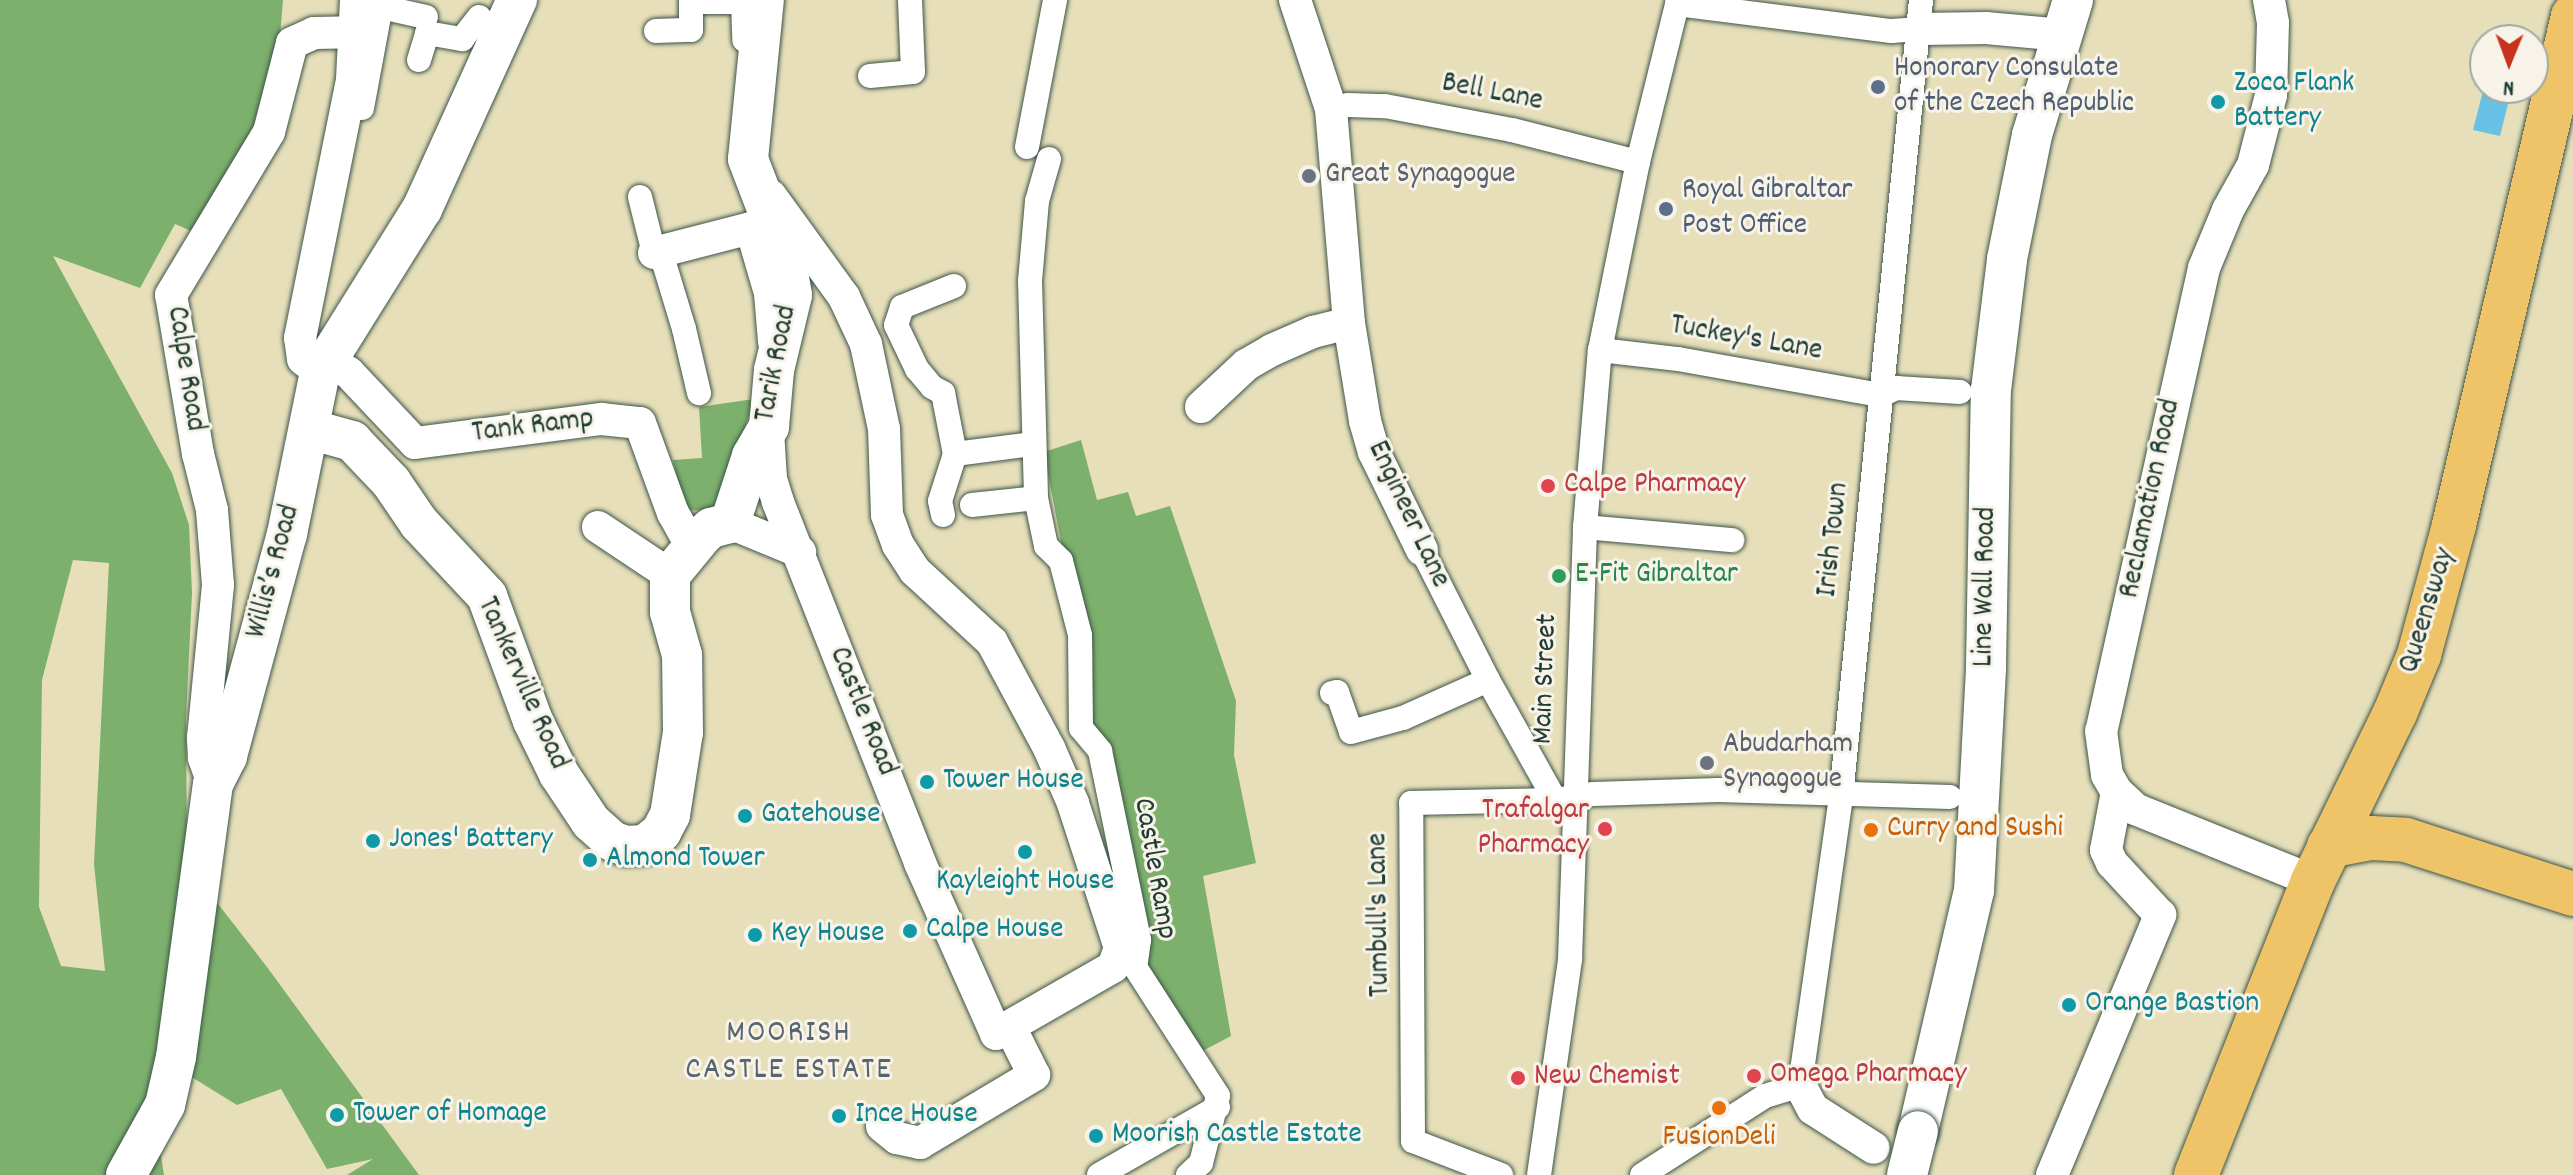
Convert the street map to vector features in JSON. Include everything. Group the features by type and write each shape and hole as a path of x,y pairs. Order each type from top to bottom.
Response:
{"main road":[{"name":"Queensway","path":"2196,1175 2321,864 2419,655 2437,593 2573,16"},
{"path":"2380,742 2380,785 2389,817 2406,840"},
{"path":"2321,864 2371,838 2406,840 2573,894"}],"street":[{"name":"Willis’s Road","path":"126,1175 162,1115 176,1057 213,784 227,756 287,534 323,365 365,305 422,209 517,0"},
{"path":"764,0 750,167 814,252 862,333 884,429 887,515 898,545 915,571 992,642 1049,748 1120,948 1113,967 1010,1027 1034,1075 920,1143 897,1138 882,1126"},
{"path":"870,76 913,72 910,0"},
{"path":"1027,147 1055,0"},
{"name":"Engineer Lane","path":"1295,0 1331,109 1349,323 1365,421 1374,452 1488,680 1564,799"},
{"name":"Reclamation Road","path":"2117,792 2107,775 2101,731 2204,268 2228,210 2253,165 2271,95 2273,23 2269,0"},
{"path":"656,31 691,30 692,1 743,2 745,61 756,79"},
{"path":"373,2 426,17"},
{"path":"323,365 305,362 300,345 352,79 353,32 373,2"},
{"path":"332,179 357,132 373,2"},
{"path":"1677,2 1891,31 1921,14 1986,28 2068,17"},
{"name":"Main Street","path":"1539,1175 1570,959 1564,799 1600,350 1638,162 1677,2"},
{"path":"478,8 488,62"},
{"path":"419,60 427,33 462,39 478,8"},
{"name":"Irish Town","path":"1800,1085 1841,796 1921,14"},
{"name":"Line Wall Road","path":"1907,1175 1974,891 1985,696 1991,390 2007,259 2032,135 2068,17"},
{"name":"Calpe Road","path":"213,784 204,758 203,738 218,585 212,510 198,454 171,295 269,132 292,43 314,33 353,32"},
{"name":"Bell Lane","path":"1331,109 1348,105 1385,106 1512,130 1638,162"},
{"name":"Castle Ramp","path":"1049,159 1037,201 1030,281 1036,498 1046,546 1061,561 1080,635 1081,728 1100,751 1139,940 1135,967 1218,1096 1218,1107"},
{"name":"Tarik Road","path":"730,523 752,456 768,431 776,367 792,295 785,256 750,167"},
{"path":"640,197 654,253 664,263 699,393"},
{"path":"654,253 751,228 770,293 776,367"},
{"path":"943,515 940,501 955,454 943,393 932,387 917,369 896,325 902,307 954,286"},
{"path":"1201,407 1246,365 1272,350 1313,332 1349,323"},
{"name":"Tuckey's Lane","path":"1600,350 1678,359 1881,395 1896,388 1960,392"},
{"name":"Tank Ramp","path":"323,365 349,373 415,443 601,419 640,423 673,513 681,561"},
{"name":"Tankerville Road","path":"309,429 352,441 391,482 419,523 487,596 533,721 559,774 600,832 626,846 645,845 661,832 670,815 677,782 683,732 682,655 670,612 681,561"},
{"name":"Castle Road","path":"768,431 771,479 920,863 996,1034 1010,1027"},
{"path":"955,454 1033,444"},
{"path":"972,505 1036,498"},
{"path":"598,527 681,561 711,528 730,523 800,552"},
{"path":"1585,527 1732,540"},
{"path":"1332,693 1337,692 1351,732 1403,718 1488,680"},
{"path":"1564,799 1594,794 1718,790 1950,797"},
{"path":"2117,792 2135,809 2160,821 2321,864"},
{"path":"2052,1175 2160,915 2112,863 2106,850 2117,792"},
{"name":"Tumbull's Lane","path":"1501,1175 1413,1141 1411,803 1564,799"},
{"path":"1642,1175 1765,1096 1800,1085 1813,1109 1874,1148"},
{"path":"1099,1175 1218,1107"},
{"path":"1188,1175 1201,1163 1218,1107"}],"green space":[{"path":"0,0 283,0 280,36 259,129 198,234 175,224 140,288 53,256 172,473 189,525 192,593 186,718 187,864 267,967 419,1175 347,1175 373,1159 327,1169 281,1089 237,1105 177,1068 157,1131 164,1175 0,1175","holes":["73,560 109,563 94,864 105,971 61,966 39,907 42,680"]},
{"path":"754,399 719,511 685,510 673,460 702,458 699,407"},
{"path":"1081,440 1097,500 1128,492 1136,516 1170,506 1236,701 1234,755 1256,863 1203,876 1231,1036 1195,1055 1149,981 1091,722 1093,651 1061,542 1044,452"}],"water":[{"path":"2480,104 2508,104 2500,136 2473,130"}],"place":[{"name":"Honorary Consulate of the Czech Republic","path":"1878,87"},
{"name":"Zoca Flank Battery","path":"2218,102"},
{"name":"Great Synagogue","path":"1309,176"},
{"name":"Royal Gibraltar Post Office","path":"1666,209"},
{"name":"Calpe Pharmacy","path":"1548,486"},
{"name":"E-Fit Gibraltar","path":"1559,576"},
{"name":"Abudarham Synagogue","path":"1707,763"},
{"name":"Tower House","path":"927,782"},
{"name":"Gatehouse","path":"745,816"},
{"name":"Trafalgar Pharmacy","path":"1605,829"},
{"name":"Curry and Sushi","path":"1871,830"},
{"name":"Jones' Battery","path":"373,841"},
{"name":"Kayleight House","path":"1025,852"},
{"name":"Almond Tower","path":"590,860"},
{"name":"Calpe House","path":"910,931"},
{"name":"Key House","path":"755,935"},
{"name":"Orange Bastion","path":"2069,1005"},
{"name":"Omega Pharmacy","path":"1754,1076"},
{"name":"New Chemist","path":"1518,1078"},
{"name":"FusionDeli","path":"1719,1108"},
{"name":"Tower of Homage","path":"337,1115"},
{"name":"Ince House","path":"839,1116"},
{"name":"Moorish Castle Estate","path":"1096,1136"}],"district":[{"name":"MOORISH CASTLE ESTATE","path":"789,1054"}]}
